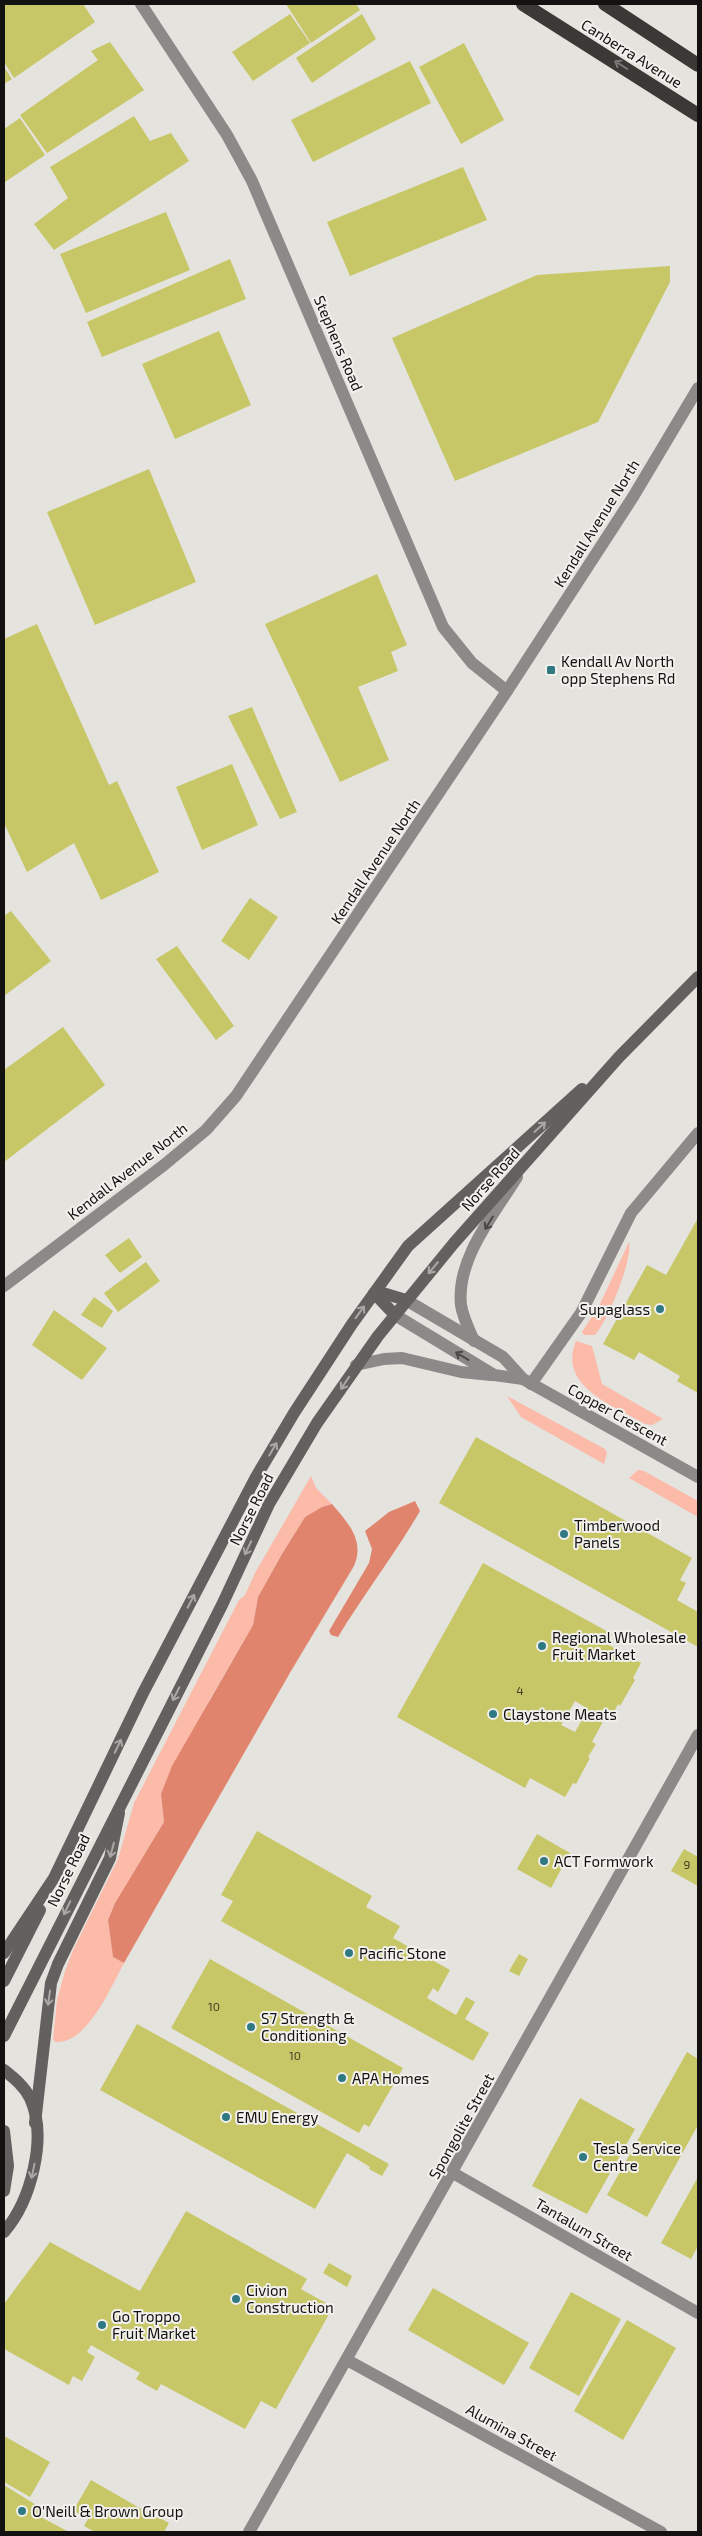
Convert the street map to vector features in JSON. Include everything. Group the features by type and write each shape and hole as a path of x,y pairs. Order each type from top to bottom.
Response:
{"highway":[{"name":"Canberra Avenue","path":"523,4 698,114"},
{"name":"Canberra Avenue","path":"604,4 698,65"},
{"path":"665,44 698,54"},
{"path":"662,92 698,125"}],"main road":[{"name":"Norse Road","path":"684,990 698,970"},
{"name":"Norse Road","path":"4,2036 120,1802 222,1605 269,1504 317,1423 356,1365 406,1300 619,1057 698,977"},
{"name":"Norse Road","path":"4,1953 54,1878 143,1693 256,1478 294,1413 375,1292 408,1246 619,1057"},
{"path":"375,1292 406,1300"},
{"path":"375,1292 394,1316"},
{"path":"35,2123 52,1978 110,1858 120,1802"},
{"path":"4,1981 54,1878"},
{"path":"4,2070 26,2091 32,2105 36,2148 31,2180 18,2212 4,2232"},
{"path":"4,2131 8,2166 4,2191"}],"street":[{"name":"Stephens Road","path":"140,4 227,135 252,181 443,626 472,663 508,691"},
{"name":"Kendall Avenue North","path":"4,1286 164,1165 206,1130 236,1096 508,691 633,497 698,388"},
{"path":"527,1381 581,1313 630,1213 698,1133"},
{"path":"474,1341 465,1320 461,1303 466,1264 524,1166"},
{"name":"Copper Crescent","path":"406,1300 503,1357 527,1381 698,1477"},
{"name":"Copper Crescent","path":"394,1316 494,1375 527,1381"},
{"path":"356,1365 384,1359 402,1358 461,1372 494,1375"},
{"name":"Spongolite Street","path":"249,2532 453,2173 698,1735"},
{"name":"Tantalum Street","path":"453,2173 698,2313"},
{"name":"Alumina Street","path":"347,2360 661,2532"}],"shaded area":[{"path":"629,1242 627,1262 613,1304 595,1335 584,1335 582,1332 600,1304"},
{"path":"576,1341 592,1346 602,1384 663,1419 652,1425 645,1424 592,1393 582,1383 575,1371 572,1357"},
{"path":"507,1396 605,1449 607,1453 604,1464 521,1417"},
{"path":"638,1470 644,1471 698,1501 698,1517 629,1478"},
{"path":"311,1476 316,1488 332,1504 322,1507 305,1517 282,1554 258,1597 253,1625 210,1699 161,1794 164,1822 115,1903 108,1920 113,1957 124,1963 105,1999 88,2024 78,2034 67,2040 56,2042 53,2040 57,2000 65,1971 74,1948 118,1859 134,1803 239,1600 245,1595 255,1573"},
{"path":"415,1501 420,1511 410,1527 338,1637 331,1635 329,1631 369,1563 372,1549 365,1531 389,1512"},
{"path":"332,1504 349,1525 356,1540 357,1557 354,1566 291,1671 124,1963 113,1957 108,1920 115,1903 164,1822 161,1794 172,1766 253,1625 258,1597 282,1554 305,1517 322,1507"}],"building":[{"path":"4,4 83,4 95,22 14,78 4,62"},
{"path":"286,4 356,4 360,10 311,43"},
{"path":"290,14 310,43 253,81 232,52"},
{"path":"362,14 376,39 312,83 296,58"},
{"path":"110,42 144,90 47,153 20,115 98,60 91,51"},
{"path":"464,43 504,120 461,144 419,67"},
{"path":"410,61 431,103 313,162 291,120"},
{"path":"4,67 12,79 4,84"},
{"path":"134,116 150,141 171,133 189,161 54,250 34,224 68,198 50,167"},
{"path":"20,118 45,155 5,182 4,129"},
{"path":"463,167 487,220 350,276 327,222"},
{"path":"166,212 190,270 86,313 60,254"},
{"path":"230,259 246,299 102,357 87,322"},
{"path":"670,266 670,282 598,422 455,481 392,338 537,275"},
{"path":"219,331 251,405 175,439 142,364"},
{"path":"149,469 196,582 95,625 47,512"},
{"path":"377,574 407,645 391,652 398,671 358,687 389,760 340,782 265,624"},
{"path":"37,624 109,785 117,781 159,872 101,900 74,843 27,872 4,823 4,639"},
{"path":"252,707 297,812 280,819 228,716"},
{"path":"232,764 258,825 202,850 176,787"},
{"path":"250,898 278,917 249,960 221,941"},
{"path":"11,911 51,961 4,996 4,916"},
{"path":"177,946 234,1026 216,1040 156,959"},
{"path":"63,1027 105,1085 4,1162 4,1070"},
{"name":"Supaglass","path":"698,1218 698,1393 677,1381 680,1376 639,1352 634,1360 603,1344 647,1265 666,1275"},
{"path":"129,1238 142,1257 120,1273 105,1255"},
{"path":"146,1262 160,1281 118,1312 104,1293"},
{"path":"94,1297 113,1311 102,1328 81,1315"},
{"path":"54,1310 107,1348 82,1380 32,1345"},
{"name":"Timberwood Panels","path":"476,1437 692,1558 680,1580 686,1583 677,1600 698,1612 698,1647 439,1503"},
{"path":"483,1563 612,1634 607,1644 641,1663 633,1678 635,1680 620,1706 618,1704 611,1718 606,1716 592,1742 596,1744 588,1757 590,1758 576,1784 573,1783 565,1797 530,1778 525,1788 397,1717","holes":["575,1701 588,1709 575,1732 561,1725"]},
{"name":"Pacific Stone","path":"257,1831 372,1896 366,1907 400,1926 393,1938 450,1970 438,1992 433,1988 427,1998 456,2015 466,1997 475,2002 465,2019 489,2033 473,2061 221,1921 233,1901 221,1895"},
{"name":"ACT Formwork","path":"537,1834 570,1853 551,1888 517,1869"},
{"path":"684,1849 698,1857 698,1886 671,1871"},
{"path":"519,1954 528,1959 519,1976 509,1971"},
{"path":"210,1959 403,2068 369,2127 364,2124 359,2133 171,2028"},
{"name":"EMU Energy","path":"137,2024 389,2164 382,2176 347,2153 315,2209 100,2090"},
{"path":"687,2052 698,2059 698,2125 647,2217 607,2195"},
{"name":"Tesla Service Centre","path":"580,2098 635,2129 587,2214 532,2186"},
{"path":"698,2177 698,2246 691,2259 661,2243"},
{"path":"186,2211 307,2279 301,2289 333,2307 276,2409 261,2401 245,2429 161,2384 157,2391 136,2379 140,2373 91,2345 87,2352 95,2357 82,2381 73,2376 69,2385 4,2349 4,2304 50,2242 140,2291"},
{"path":"329,2263 352,2276 347,2287 323,2273"},
{"path":"433,2288 529,2343 504,2385 408,2330"},
{"path":"571,2292 621,2319 579,2396 529,2368"},
{"path":"627,2320 676,2348 623,2440 574,2411"},
{"path":"4,2436 50,2462 30,2497 4,2482"},
{"path":"91,2480 169,2523 164,2532 95,2532 84,2526 88,2519 73,2511"},
{"name":"O'Neill & Brown Group","path":"4,2485 41,2508 37,2515 69,2532 4,2532"}],"place":[{"name":"Kendall Av North opp Stephens Rd","path":"551,670"},
{"name":"Supaglass","path":"660,1309"},
{"name":"Timberwood Panels","path":"564,1534"},
{"name":"Regional Wholesale Fruit Market","path":"542,1646"},
{"name":"Claystone Meats","path":"493,1714"},
{"name":"ACT Formwork","path":"544,1861"},
{"name":"Pacific Stone","path":"349,1953"},
{"name":"S7 Strength & Conditioning","path":"251,2027"},
{"name":"APA Homes","path":"342,2078"},
{"name":"EMU Energy","path":"226,2117"},
{"name":"Tesla Service Centre","path":"583,2157"},
{"name":"Civion Construction","path":"236,2299"},
{"name":"Go Troppo Fruit Market","path":"102,2325"},
{"name":"O'Neill & Brown Group","path":"22,2511"}]}
